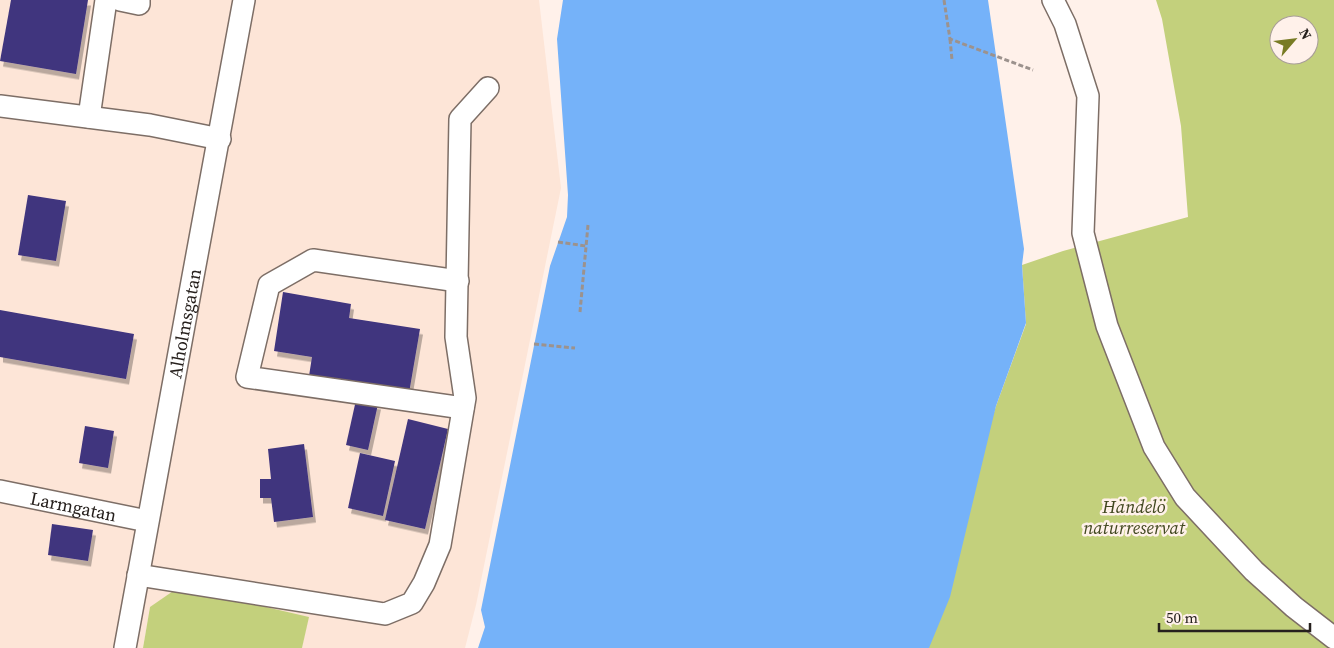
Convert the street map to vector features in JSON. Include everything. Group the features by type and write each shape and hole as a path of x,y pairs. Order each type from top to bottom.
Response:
{"street":[{"path":"89,117 106,0"},
{"path":"120,0 139,4 139,0"},
{"name":"Alholmsgatan","path":"125,648 147,521 220,139 244,0"},
{"path":"1053,0 1065,24 1088,96 1083,233 1107,326 1154,447 1185,497 1254,571 1294,607 1334,638"},
{"path":"138,575 385,614 412,603 424,582 440,546 465,398 456,337 460,119 488,88"},
{"path":"0,106 150,125 220,139"},
{"path":"458,282 313,260 268,285 247,377 463,408"},
{"name":"Larmgatan","path":"0,491 147,521"}],"path":[{"path":"944,0 952,60"},
{"path":"950,39 1033,70"},
{"path":"580,312 588,225"},
{"path":"558,242 586,246"},
{"path":"534,344 575,348"}],"shaded area":[{"path":"0,0 539,0 561,188 476,605 465,648 302,648 308,617 150,607 143,648 0,648"}],"green space":[{"name":"Händelö naturreservat","path":"1156,0 1334,0 1334,648 919,648 996,406 1026,324 1022,265 1063,251 1188,217 1181,126 1162,19"},
{"path":"179,587 309,617 302,648 143,648 150,607"}],"water":[{"path":"563,0 988,0 1024,249 1022,265 1026,323 996,406 950,597 929,648 478,648 485,627 481,610 550,266 567,217 568,195 557,39"}],"building":[{"path":"11,0 88,0 76,74 0,61"},
{"path":"28,195 66,201 56,261 18,255"},
{"path":"283,292 351,304 349,318 420,329 409,393 309,376 312,357 274,351"},
{"path":"0,310 134,334 126,379 0,357"},
{"path":"356,400 378,404 368,450 346,445"},
{"path":"408,419 448,429 425,529 385,520"},
{"path":"85,426 114,431 108,468 79,463"},
{"path":"304,444 313,517 274,522 271,498 260,498 260,479 271,479 268,449"},
{"path":"360,453 395,461 383,516 348,508"},
{"path":"52,524 93,530 88,561 48,555"}]}
